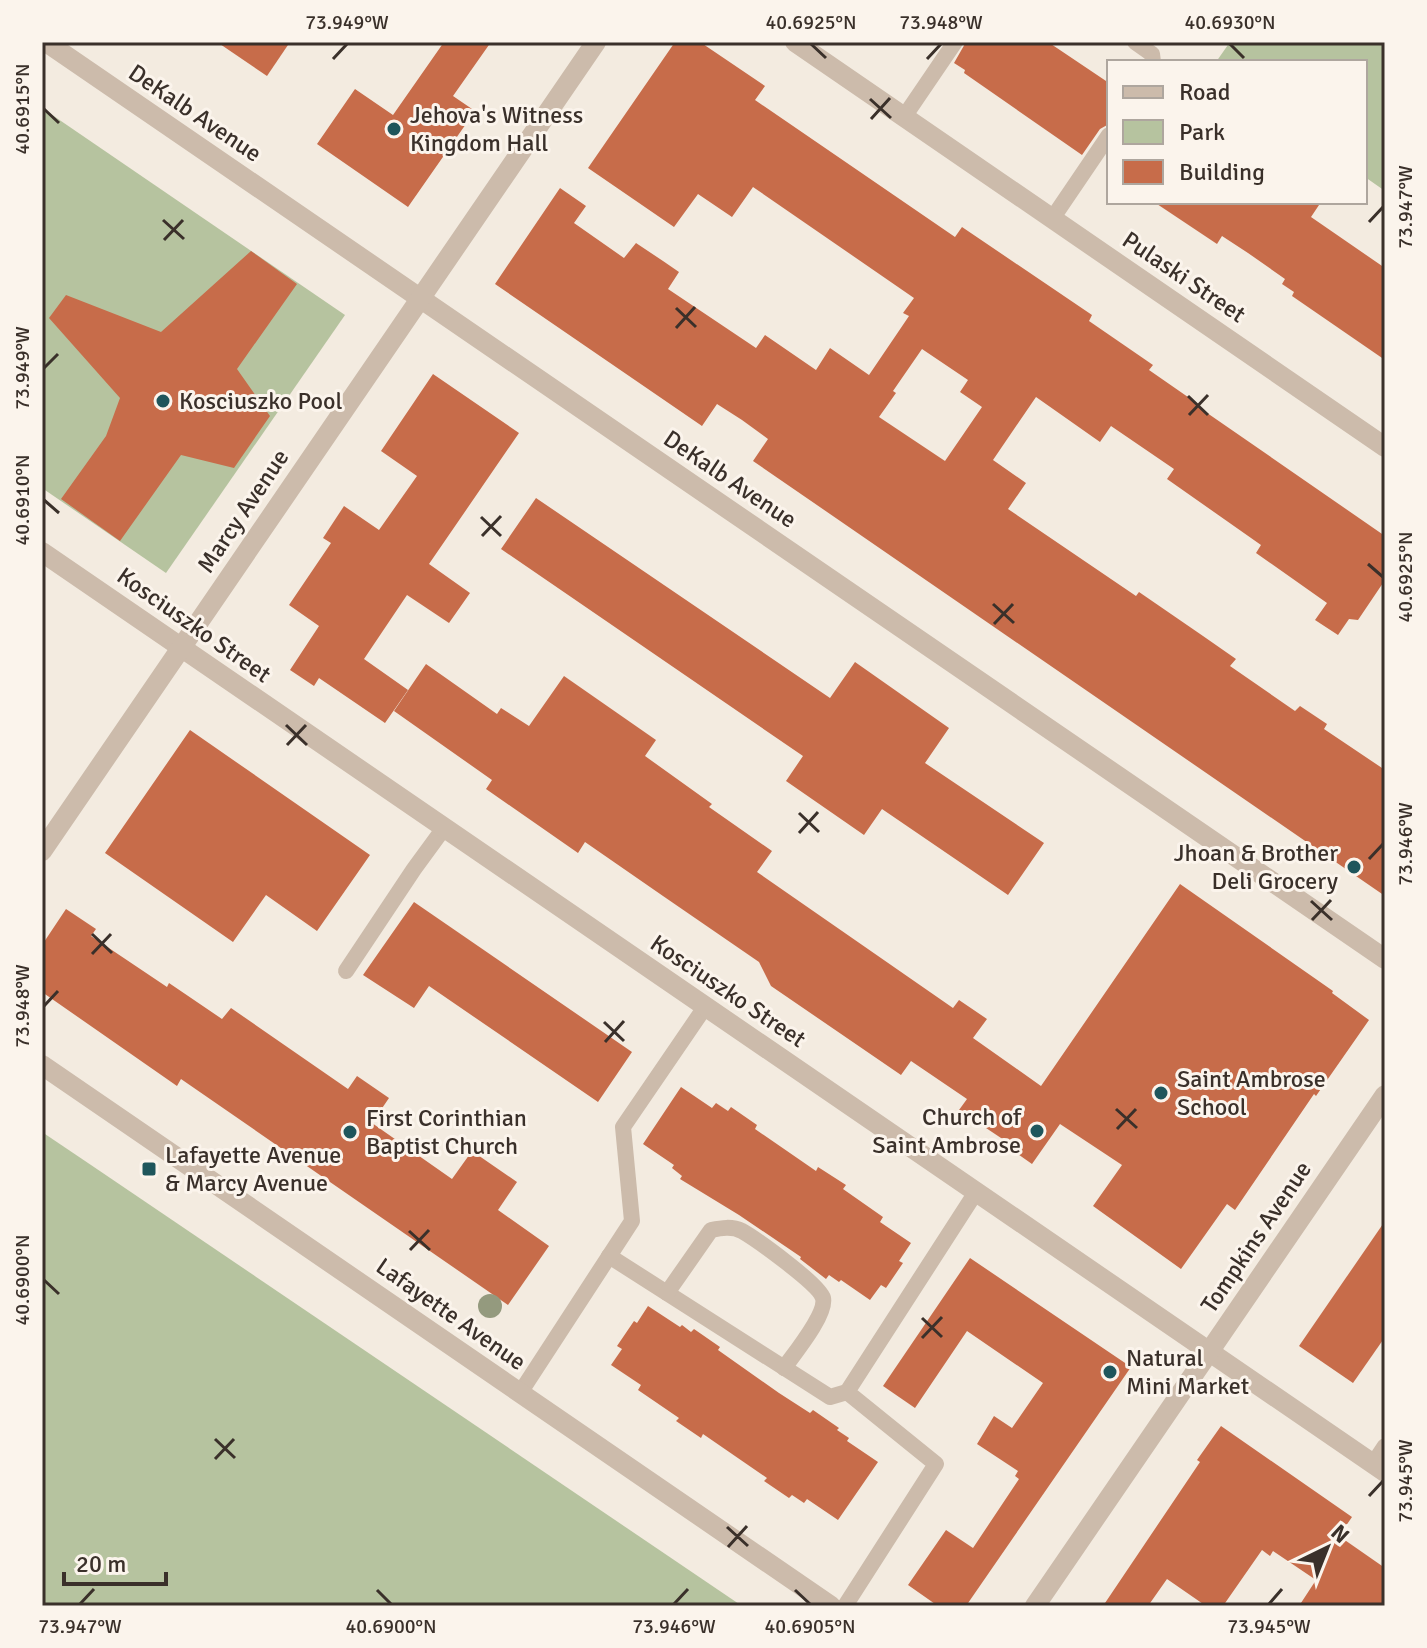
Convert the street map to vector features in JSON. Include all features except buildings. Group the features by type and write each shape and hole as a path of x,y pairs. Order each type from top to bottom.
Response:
{"street":[{"name":"DeKalb Avenue","path":"46,42 1385,959"},
{"name":"Marcy Avenue","path":"42,851 596,42"},
{"name":"Pulaski Street","path":"795,42 1385,447"},
{"name":"Kosciuszko Street","path":"42,552 1379,1468"},
{"name":"Lafayette Avenue","path":"42,1065 831,1606"},
{"name":"Tompkins Avenue","path":"1035,1606 1385,1095"}],"lane":[{"path":"904,117 955,42"},
{"path":"1135,42 1152,54 1153,60"},
{"path":"1052,219 1107,138"},
{"path":"346,971 444,828"},
{"path":"520,1393 632,1221 623,1127 705,1007"},
{"path":"609,1256 830,1397 847,1392 976,1192"},
{"path":"667,1293 711,1230 723,1227 740,1229 815,1285 823,1299 821,1312 784,1368"},
{"path":"845,1606 936,1464 847,1392"},
{"path":"1379,1468 1385,1446"}],"green space":[{"path":"1230,42 1385,42 1385,191 1367,178 1367,60 1217,60"},
{"name":"Kosciuszko Pool","path":"42,108 345,315 166,573 42,488"},
{"path":"42,1132 91,1165 742,1606 42,1606"}],"place":[{"name":"Jehova's Witness Kingdom Hall","path":"394,129"},
{"name":"Kosciuszko Pool","path":"163,401"},
{"name":"Jhoan & Brother Deli Grocery","path":"1354,867"},
{"name":"Saint Ambrose School","path":"1161,1093"},
{"name":"Church of Saint Ambrose","path":"1037,1131"},
{"name":"First Corinthian Baptist Church","path":"350,1132"},
{"name":"Lafayette Avenue & Marcy Avenue","path":"149,1169"},
{"name":"Natural Mini Market","path":"1110,1372"}]}
